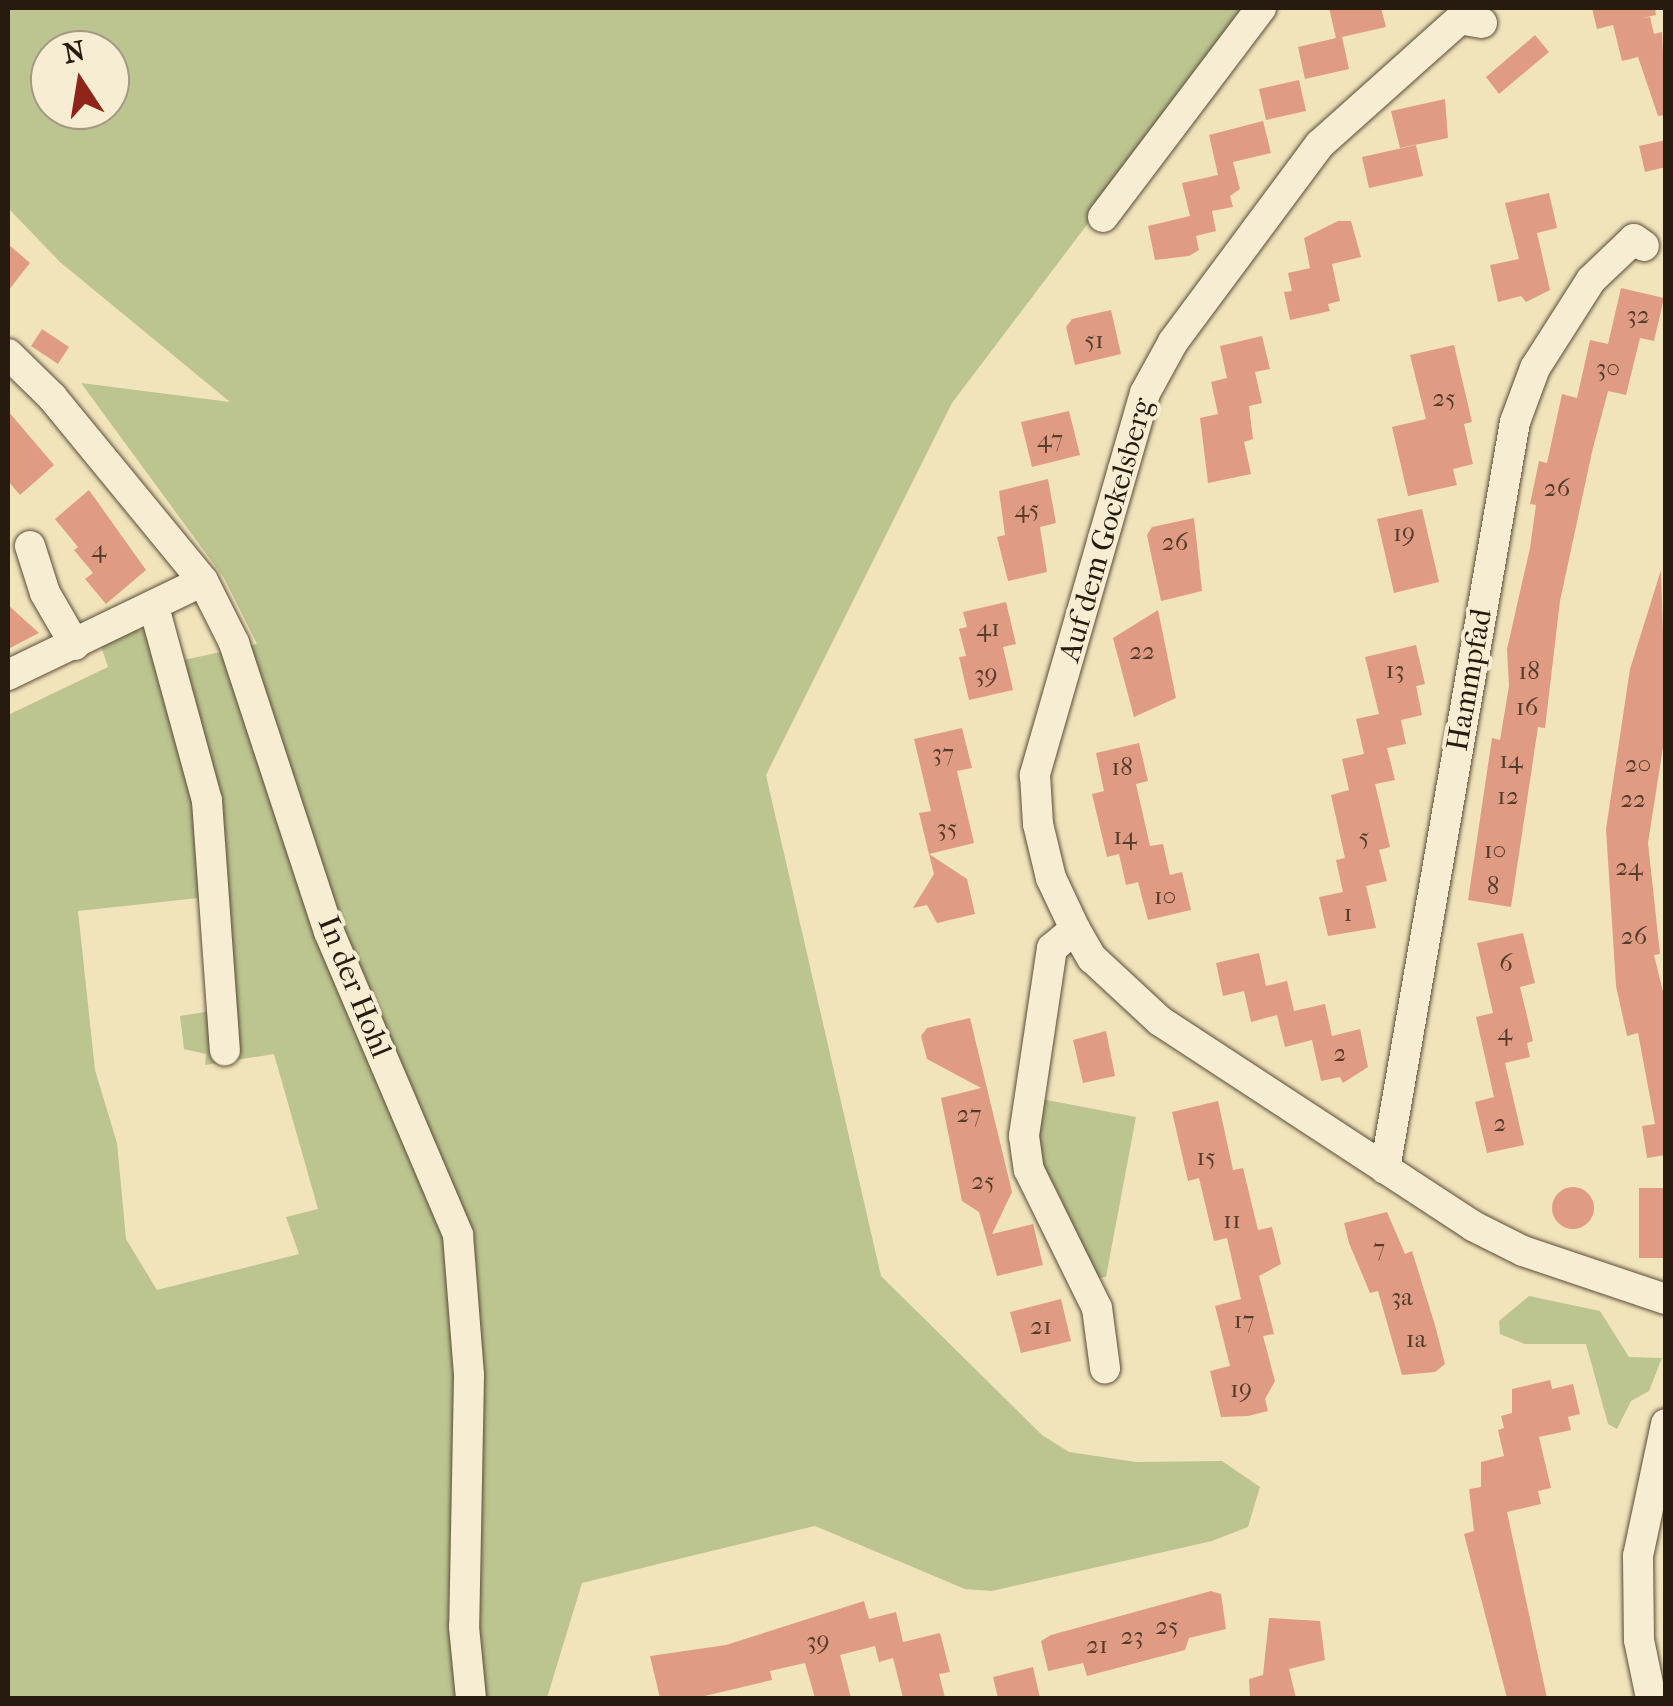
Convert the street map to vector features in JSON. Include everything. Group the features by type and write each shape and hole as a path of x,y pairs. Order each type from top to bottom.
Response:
{"street":[{"path":"1103,217 1260,8"},
{"name":"Auf dem Gockelsberg","path":"1482,23 1460,20 1320,144 1173,342 1145,394 1035,775 1051,878 1075,929 1092,958 1160,1021 1386,1169 1523,1251 1666,1299"},
{"name":"Hammpfad","path":"1386,1169 1515,422 1535,368 1591,280 1634,238 1644,246"},
{"name":"In der Hohl","path":"8,354 60,406 203,581 234,643 329,932 458,1235 469,1376 464,1627 471,1698"},
{"path":"30,546 45,592 75,645"},
{"path":"8,675 203,581"},
{"path":"154,607 210,819 225,1050"},
{"path":"1075,929 1052,948 1024,1136 1028,1170 1097,1308 1106,1368"},
{"path":"1651,1698 1640,1640 1638,1556 1666,1424"}],"green space":[{"path":"8,8 1251,8 952,403 766,775 881,1276 1042,1435 1069,1452 1136,1462 1222,1461 1260,1487 1248,1527 1212,1541 992,1591 965,1589 815,1526 662,1563 582,1583 547,1698 8,1698 8,715 108,667 101,646 131,630 146,631 170,663 257,644 224,578 81,383 230,402 60,262 8,208","holes":["198,898 211,1011 180,1016 184,1049 206,1054 205,1065 274,1054 318,1209 286,1217 299,1254 157,1290 126,1239 117,1143 95,1070 78,911"]},
{"path":"1036,1098 1136,1117 1106,1277 1098,1278 1055,1187 1045,1185 1036,1169"},
{"path":"1529,1296 1600,1311 1629,1357 1662,1358 1649,1391 1631,1401 1617,1429 1608,1424 1586,1344 1525,1344 1500,1334 1499,1321"}],"building":[{"path":"1329,8 1381,8 1386,27 1342,37 1349,69 1305,79 1298,47 1336,38"},
{"path":"1592,8 1655,8 1656,15 1642,18 1650,17 1654,34 1662,32 1666,115 1658,116 1638,57 1622,61 1613,25 1597,29"},
{"path":"1535,35 1549,52 1499,94 1486,77"},
{"path":"1299,80 1306,111 1266,120 1259,89"},
{"path":"1445,99 1448,138 1400,148 1391,111"},
{"path":"1263,121 1271,153 1233,162 1240,189 1230,196 1233,207 1212,211 1216,231 1196,236 1199,250 1189,256 1155,260 1148,226 1190,216 1182,183 1218,175 1209,135"},
{"path":"1666,140 1666,167 1645,172 1639,146"},
{"path":"1416,145 1423,176 1369,188 1362,157"},
{"path":"1549,193 1557,228 1537,233 1550,290 1526,302 1521,296 1498,302 1490,265 1519,259 1505,203"},
{"path":"1338,221 1351,221 1361,257 1332,264 1340,301 1328,304 1330,311 1290,320 1284,292 1292,291 1288,273 1310,268 1304,238"},
{"path":"8,244 30,263 8,291"},
{"path":"1621,288 1664,298 1654,341 1640,338 1626,395 1608,391 1592,452 1560,601 1545,728 1538,727 1511,907 1468,900 1492,738 1500,740 1509,686 1507,649 1530,548 1536,505 1530,504 1539,461 1547,463 1562,394 1577,398 1590,340 1608,344"},
{"path":"1111,310 1121,354 1075,365 1066,327 1072,319"},
{"path":"42,329 69,347 58,364 31,346"},
{"path":"1262,336 1270,369 1255,372 1262,403 1249,406 1253,439 1244,442 1251,474 1208,483 1200,418 1218,414 1211,382 1227,378 1220,346"},
{"path":"1454,345 1472,422 1464,424 1473,464 1453,469 1457,485 1408,496 1392,427 1426,419 1410,355"},
{"path":"8,411 54,465 20,495 8,481"},
{"path":"1069,411 1080,455 1032,467 1021,422"},
{"path":"1048,479 1056,523 1040,527 1047,572 1008,581 997,537 1005,535 999,491"},
{"path":"89,490 146,570 106,604 85,579 93,573 74,550 78,547 55,519"},
{"path":"1422,509 1439,582 1394,593 1377,519"},
{"path":"1194,518 1202,591 1161,601 1147,535 1152,527"},
{"path":"1661,570 1666,728 1648,843 1660,954 1654,955 1666,1004 1666,1155 1647,1158 1642,1126 1655,1124 1638,1033 1627,1036 1616,986 1606,829 1630,669"},
{"path":"1006,602 1016,644 1003,647 1013,690 969,700 959,657 966,656 959,629 967,627 963,612"},
{"path":"8,605 39,633 8,649"},
{"path":"1158,610 1176,698 1134,717 1113,638"},
{"path":"1416,645 1425,684 1416,686 1422,715 1401,720 1406,744 1387,748 1395,780 1375,784 1390,847 1379,850 1387,881 1366,886 1376,928 1328,936 1319,897 1343,892 1336,860 1345,858 1331,795 1349,790 1342,759 1364,754 1356,719 1379,714 1365,657"},
{"path":"962,728 972,768 957,771 974,843 929,854 919,813 931,811 914,739"},
{"path":"1139,743 1148,781 1136,784 1150,846 1163,844 1170,875 1182,872 1191,910 1148,920 1138,882 1126,885 1119,854 1107,857 1092,794 1104,791 1096,753"},
{"path":"929,854 967,879 975,914 937,923 927,905 913,908 934,874"},
{"path":"1523,933 1535,983 1520,987 1533,1041 1527,1043 1530,1057 1505,1063 1524,1145 1487,1153 1475,1102 1494,1097 1476,1017 1493,1013 1477,943"},
{"path":"1259,953 1266,986 1287,981 1294,1011 1325,1004 1332,1036 1360,1029 1368,1067 1343,1083 1340,1077 1321,1081 1312,1040 1285,1047 1277,1015 1251,1022 1244,991 1223,996 1216,963"},
{"path":"970,1018 1012,1192 992,1234 1033,1224 1043,1265 997,1276 979,1212 962,1201 941,1098 981,1088 927,1059 921,1036 927,1028"},
{"path":"1106,1031 1115,1076 1083,1083 1073,1040"},
{"path":"1218,1101 1233,1170 1243,1168 1258,1230 1272,1227 1281,1264 1259,1276 1274,1334 1263,1336 1275,1381 1265,1399 1268,1411 1248,1416 1221,1417 1210,1371 1230,1366 1215,1306 1241,1299 1227,1238 1214,1241 1199,1178 1188,1181 1172,1112"},
{"path":"1573,1187 1588,1193 1594,1208 1588,1223 1573,1229 1558,1223 1552,1208 1558,1193"},
{"path":"1639,1188 1666,1188 1666,1258 1639,1258"},
{"path":"1387,1212 1405,1254 1412,1251 1435,1325 1445,1364 1435,1372 1402,1375 1378,1291 1370,1293 1349,1243 1344,1223"},
{"path":"1061,1299 1071,1341 1021,1353 1010,1312"},
{"path":"1550,1380 1552,1389 1573,1384 1580,1414 1568,1417 1571,1430 1539,1437 1551,1488 1538,1491 1541,1504 1507,1512 1547,1698 1507,1698 1464,1534 1474,1531 1469,1489 1481,1487 1481,1462 1504,1456 1498,1430 1504,1428 1501,1416 1512,1413 1512,1389"},
{"path":"1211,1591 1221,1594 1226,1629 1189,1638 1185,1650 1087,1676 1083,1663 1048,1671 1041,1641 1051,1635"},
{"path":"864,1601 869,1619 896,1612 903,1642 940,1633 950,1672 939,1674 945,1698 903,1698 893,1658 879,1662 875,1646 840,1655 851,1698 815,1698 805,1663 770,1671 772,1680 696,1698 660,1698 650,1656 726,1645"},
{"path":"1269,1618 1320,1621 1325,1660 1289,1669 1296,1698 1250,1698 1249,1679 1263,1675"},
{"path":"1033,1667 1040,1698 998,1698 993,1677"}]}
